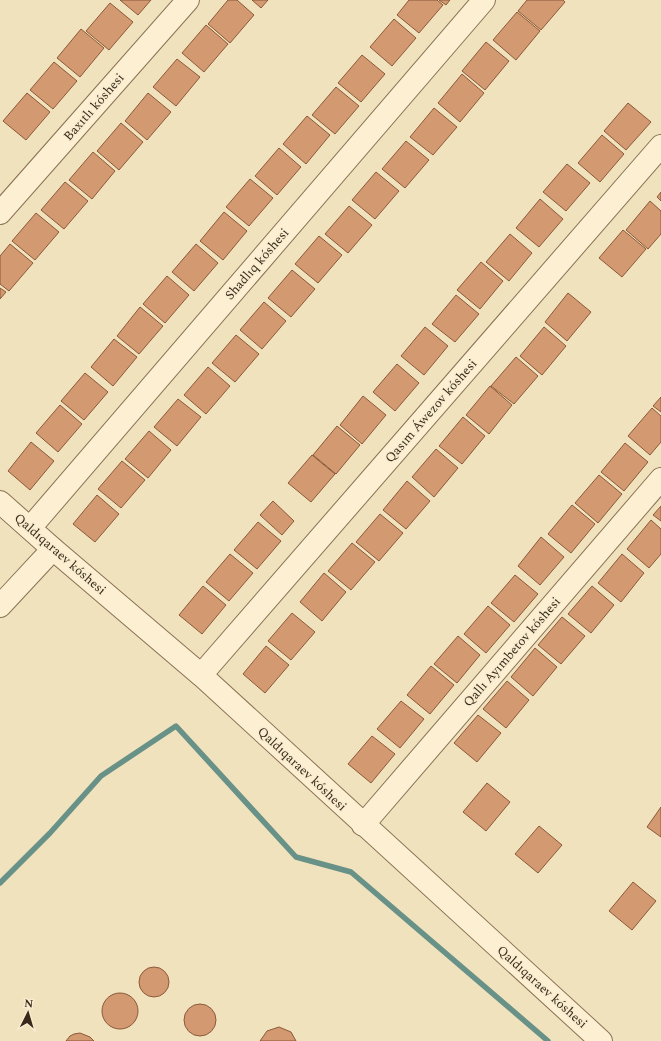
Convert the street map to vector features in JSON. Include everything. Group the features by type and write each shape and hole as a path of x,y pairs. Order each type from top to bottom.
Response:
{"street":[{"name":"Baxıtlı kóshesi","path":"0,213 188,0"},
{"name":"Shadlıq kóshesi","path":"30,528 484,0"},
{"name":"Qasım Áwezov kóshesi","path":"200,676 661,146"},
{"name":"Qallı Ayımbetov kóshesi","path":"363,825 661,478"},
{"name":"Qaldıqaraev kóshesi","path":"0,502 200,676 601,1041"},
{"path":"0,606 53,549"}],"building":[{"path":"120,0 151,0 138,15"},
{"path":"228,0 237,0 254,15 230,43 208,24"},
{"path":"252,0 268,0 261,8"},
{"path":"409,0 437,0 443,5 419,33 397,15"},
{"path":"439,0 450,0 446,5"},
{"path":"527,0 563,0 565,2 541,30 518,11"},
{"path":"110,3 133,22 109,50 86,31"},
{"path":"517,12 540,31 516,60 493,40"},
{"path":"394,19 416,38 392,66 370,47"},
{"path":"206,25 228,44 204,72 182,53"},
{"path":"81,29 104,48 80,77 57,58"},
{"path":"486,42 509,61 485,90 462,71"},
{"path":"362,55 385,74 361,102 338,83"},
{"path":"177,59 200,77 176,106 153,87"},
{"path":"54,62 77,81 53,109 30,90"},
{"path":"462,74 484,93 460,122 438,103"},
{"path":"336,87 359,106 335,134 312,115"},
{"path":"27,93 50,112 26,140 3,121"},
{"path":"148,93 171,112 147,140 125,121"},
{"path":"628,103 651,122 626,150 604,131"},
{"path":"434,108 457,127 433,155 410,137"},
{"path":"307,116 330,135 306,164 283,144"},
{"path":"121,123 143,142 119,170 97,151"},
{"path":"602,135 624,154 600,182 578,163"},
{"path":"406,141 429,160 405,188 382,169"},
{"path":"279,148 301,167 277,195 255,176"},
{"path":"93,152 115,171 92,199 69,180"},
{"path":"567,164 590,183 566,211 543,192"},
{"path":"376,172 399,191 375,219 352,200"},
{"path":"250,179 273,198 249,226 226,207"},
{"path":"65,182 88,201 64,229 41,210"},
{"path":"661,192 661,201 657,197"},
{"path":"540,199 563,219 539,247 516,228"},
{"path":"650,201 661,211 661,234 648,249 626,230"},
{"path":"349,206 372,225 348,253 325,234"},
{"path":"224,212 247,231 223,260 200,241"},
{"path":"36,213 59,232 35,260 12,241"},
{"path":"623,230 646,249 622,277 599,258"},
{"path":"510,234 532,253 509,281 486,262"},
{"path":"319,236 342,255 318,283 295,264"},
{"path":"10,244 33,263 9,291 0,284 0,256"},
{"path":"196,244 218,263 194,291 172,272"},
{"path":"481,262 503,281 480,309 457,290"},
{"path":"292,270 315,289 291,317 268,298"},
{"path":"167,276 189,295 165,323 143,304"},
{"path":"0,288 6,292 0,299"},
{"path":"568,293 591,312 567,341 545,322"},
{"path":"456,295 479,314 455,342 432,324"},
{"path":"264,302 286,321 262,349 240,330"},
{"path":"140,307 163,326 139,354 117,336"},
{"path":"425,327 448,346 424,375 401,356"},
{"path":"544,327 566,346 542,375 520,356"},
{"path":"236,335 259,354 235,382 212,363"},
{"path":"114,339 137,357 113,386 91,367"},
{"path":"516,357 538,376 514,404 491,386"},
{"path":"397,364 419,383 395,411 373,392"},
{"path":"208,367 230,386 206,414 184,395"},
{"path":"85,373 108,392 84,420 61,401"},
{"path":"490,386 512,405 489,434 466,415"},
{"path":"363,396 386,415 362,444 340,425"},
{"path":"661,397 661,412 653,406"},
{"path":"178,399 201,417 177,446 154,427"},
{"path":"60,405 82,424 58,452 36,433"},
{"path":"652,408 661,416 661,442 650,455 628,436"},
{"path":"463,417 485,436 462,464 439,446"},
{"path":"337,426 360,445 336,474 313,455"},
{"path":"149,431 171,450 148,478 125,459"},
{"path":"31,442 54,461 30,490 8,471"},
{"path":"625,443 648,462 624,491 601,472"},
{"path":"436,449 458,468 434,497 412,477"},
{"path":"312,455 335,474 311,502 288,483"},
{"path":"122,461 145,480 121,508 98,489"},
{"path":"599,475 622,494 598,523 575,503"},
{"path":"407,481 430,501 406,529 383,510"},
{"path":"97,495 119,514 95,542 73,524"},
{"path":"273,501 294,521 282,535 260,515"},
{"path":"572,505 595,524 571,553 548,534"},
{"path":"661,506 661,521 653,515"},
{"path":"380,514 403,533 379,561 356,542"},
{"path":"651,520 661,529 661,554 649,568 627,549"},
{"path":"258,522 281,541 257,569 234,550"},
{"path":"541,537 564,557 540,585 518,566"},
{"path":"352,543 375,562 351,590 328,571"},
{"path":"230,554 253,573 229,601 206,582"},
{"path":"622,554 644,573 621,602 598,583"},
{"path":"324,573 346,592 322,621 300,602"},
{"path":"515,575 538,594 514,622 491,603"},
{"path":"203,586 226,605 202,634 179,615"},
{"path":"592,586 614,605 591,633 568,614"},
{"path":"488,606 510,625 486,653 464,634"},
{"path":"292,613 315,632 291,660 268,641"},
{"path":"562,617 585,636 561,664 538,645"},
{"path":"458,636 480,655 457,683 434,664"},
{"path":"266,646 289,665 265,693 243,674"},
{"path":"535,648 557,667 533,696 511,677"},
{"path":"431,666 454,685 430,714 407,695"},
{"path":"507,681 529,700 506,728 483,709"},
{"path":"401,701 424,719 400,748 377,729"},
{"path":"478,715 501,733 477,762 454,743"},
{"path":"372,736 395,754 371,783 348,764"},
{"path":"487,783 510,802 486,831 463,812"},
{"path":"661,807 661,837 647,827"},
{"path":"539,826 562,845 538,873 515,854"},
{"path":"633,882 656,901 632,930 609,911"},
{"path":"154,967 165,971 169,982 165,993 154,997 143,993 139,982 143,971"},
{"path":"124,993 133,998 137,1004 137,1018 133,1024 124,1029 116,1029 107,1024 103,1018 102,1007 107,998 113,994"},
{"path":"197,1004 203,1004 212,1008 216,1020 212,1032 203,1036 197,1036 188,1032 184,1023 184,1017 188,1008"},
{"path":"279,1027 291,1032 296,1041 260,1041 267,1031"},
{"path":"80,1033 90,1037 94,1041 66,1041 70,1036"}],"waterway":[{"path":"0,883 50,833 101,776 176,726 296,857 351,872 548,1041"}]}
